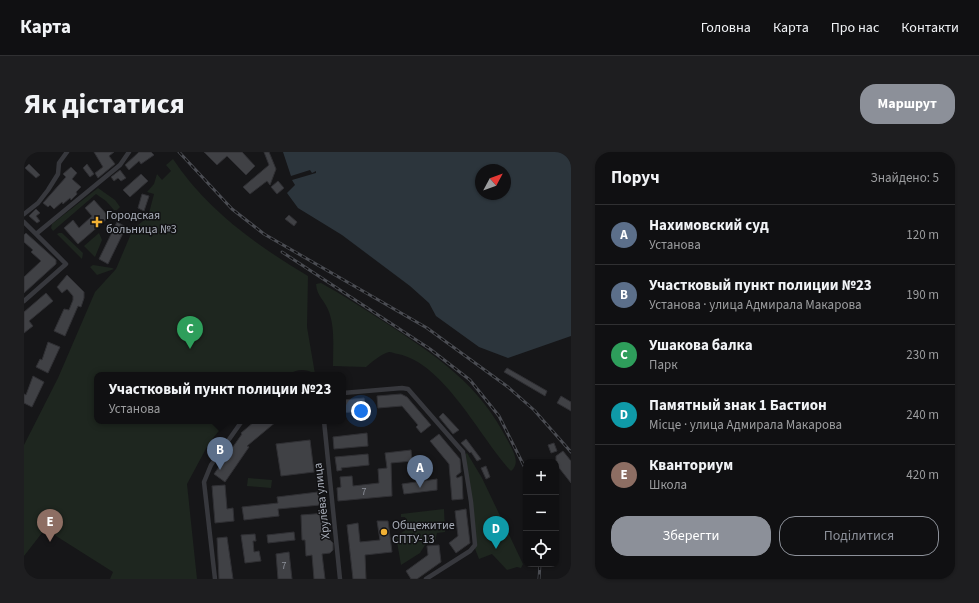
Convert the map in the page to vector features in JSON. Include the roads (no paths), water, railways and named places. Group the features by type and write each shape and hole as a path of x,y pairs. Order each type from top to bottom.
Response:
{"street":[{"path":"24,214 38,204 48,190 58,174 59,163 67,152"},
{"path":"36,234 120,165 129,152"},
{"path":"24,222 66,264 24,301"},
{"path":"346,393 402,388 408,389 463,452 476,542 474,548 426,579"},
{"path":"215,579 204,482 211,465 240,424"},
{"name":"Хрулёва улица","path":"324,424 340,579"}],"railway":[{"path":"179,152 232,209 264,234 427,328 508,387 534,410 571,452"},
{"path":"282,252 430,349 470,380 499,416 523,464"},
{"path":"539,579 540,567"}],"place":[{"name":"Городская больница №3","path":"97,222"},
{"name":"Ушакова балка","path":"190,349"},
{"name":"Участковый пункт полиции №23","path":"220,470"},
{"name":"Нахимовский суд","path":"420,488"},
{"name":"Общежитие СПТУ-13","path":"384,532"},
{"name":"Кванториум","path":"50,542"},
{"name":"Памятный знак 1 Бастион","path":"496,549"}]}
